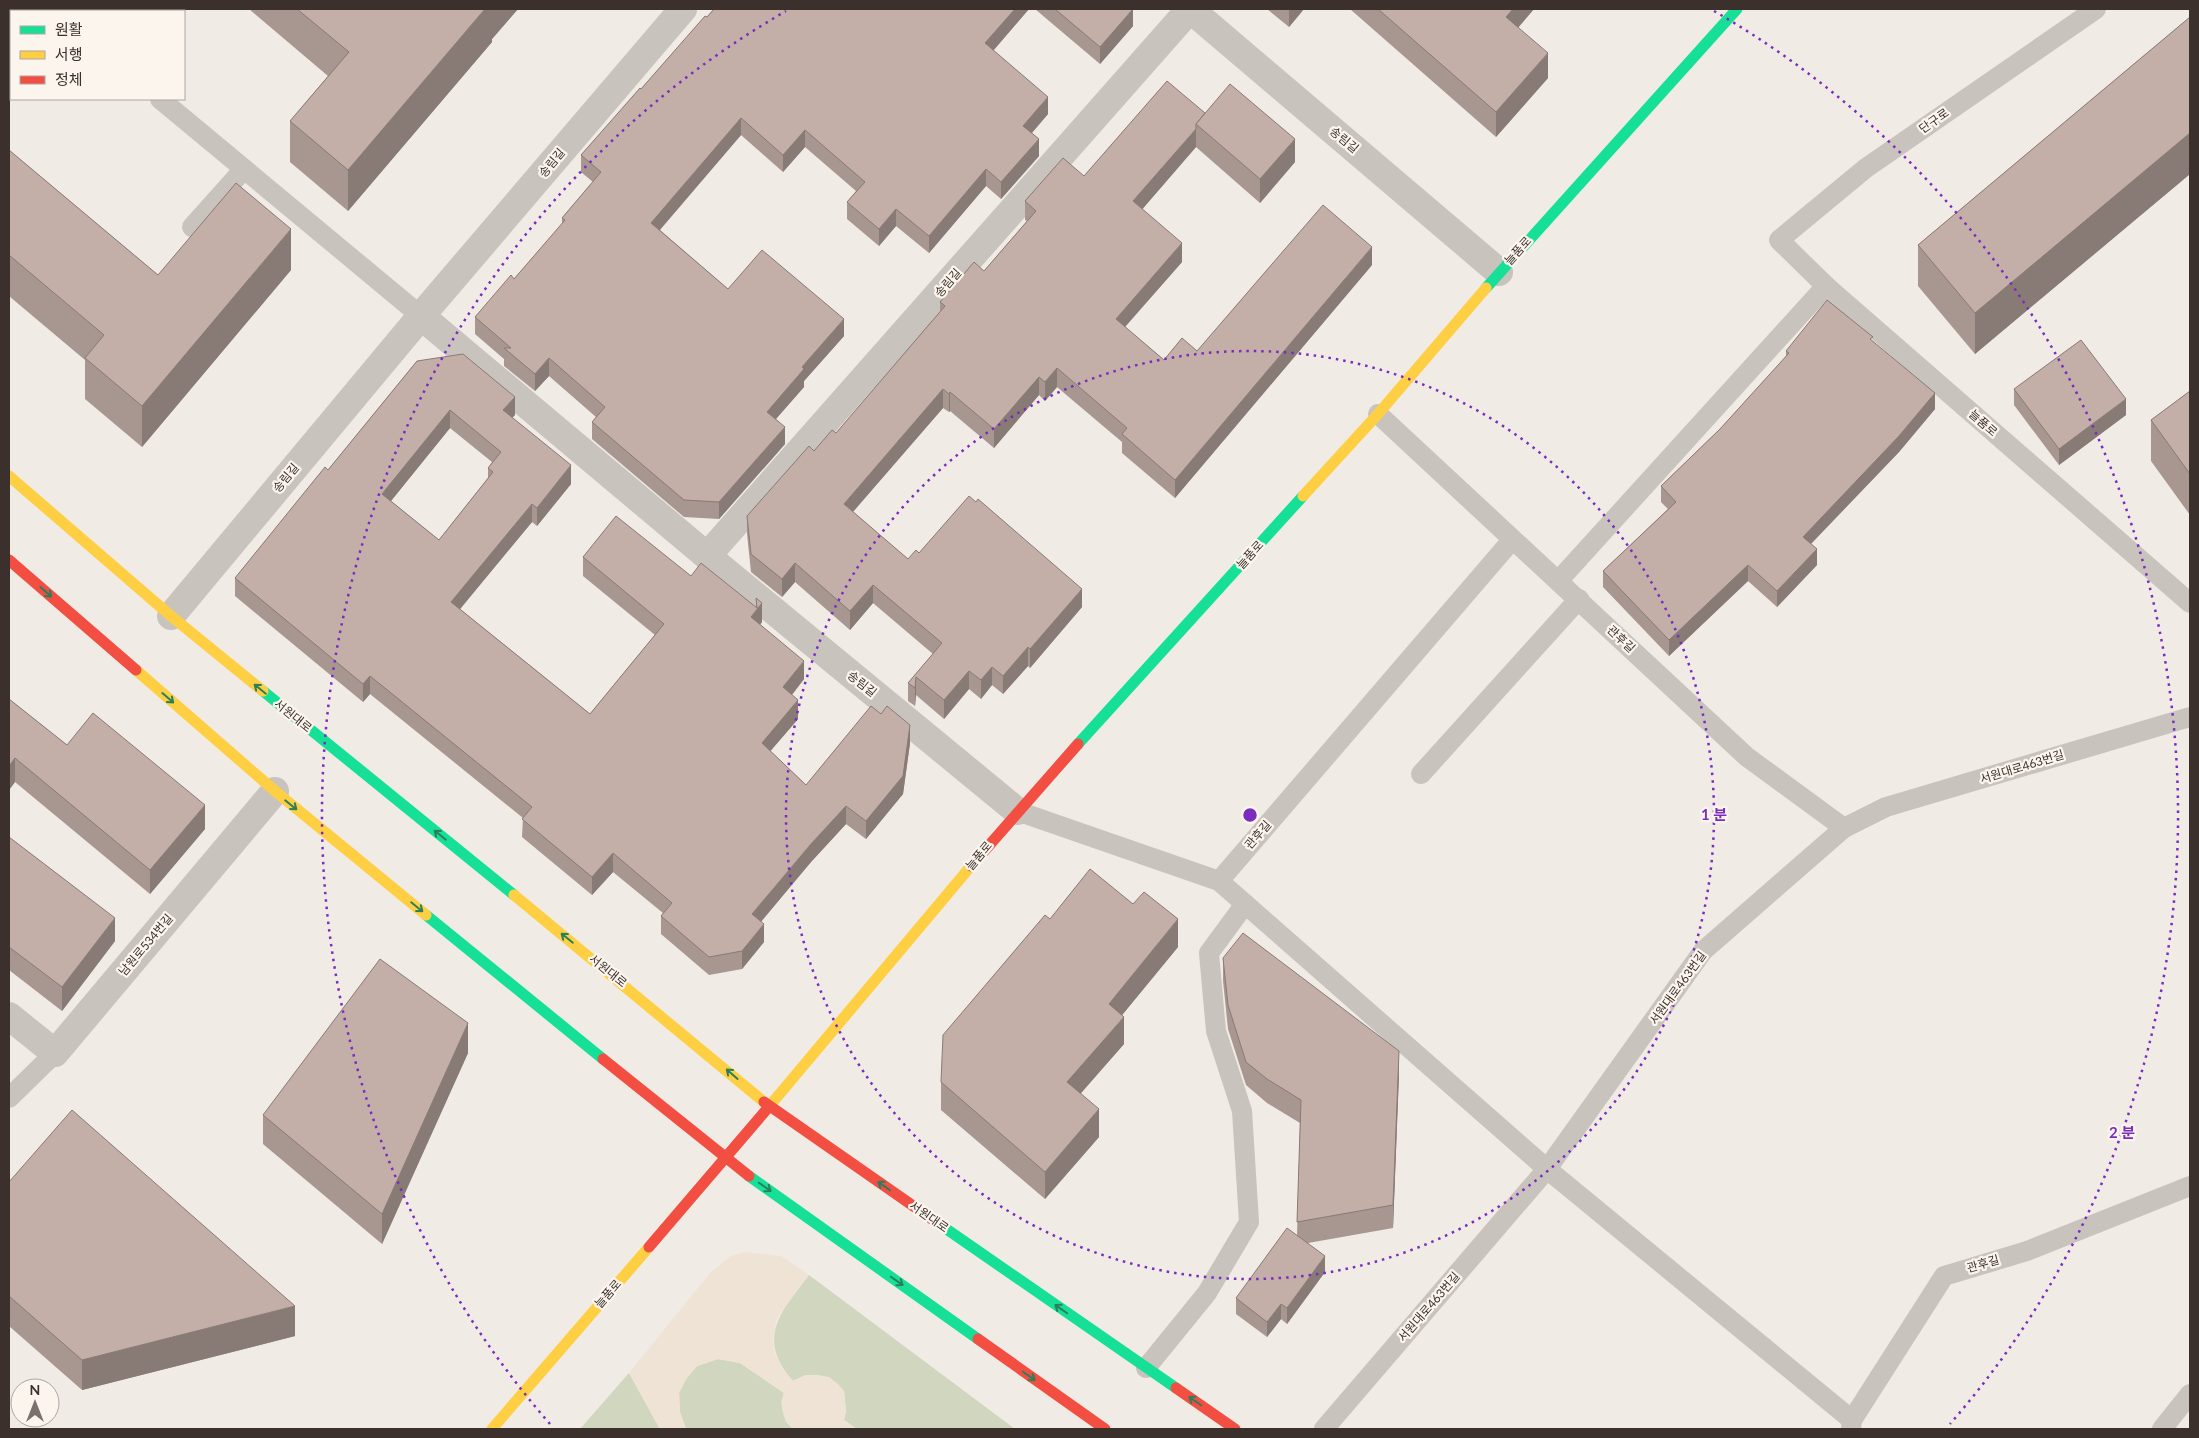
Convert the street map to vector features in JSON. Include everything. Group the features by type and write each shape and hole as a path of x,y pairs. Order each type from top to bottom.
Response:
{"street":[{"name":"송림길","path":"171,616 421,316 683,9"},
{"name":"송림길","path":"707,556 1190,9 1499,272"},
{"name":"늘품로","path":"492,1429 725,1159 1017,811 1378,414 1499,272 1737,9"},
{"name":"송림길","path":"421,316 707,556 1017,811"},
{"name":"서원대로","path":"9,476 171,616 692,1040 769,1106 1235,1429"},
{"path":"9,560 275,791 725,1159 1105,1429"},
{"name":"남원로534번길","path":"55,1053 275,791"},
{"path":"9,1016 55,1053"}],"lane":[{"name":"단구로","path":"1779,240 1866,168 2096,9"},
{"path":"161,100 421,316"},
{"path":"192,227 244,169"},
{"name":"늘품로","path":"1779,240 1826,286 2190,603"},
{"path":"1378,414 1512,540 1559,580 1826,286"},
{"name":"관후길","path":"1218,881 1512,540"},
{"name":"관후길","path":"1559,580 1747,757 1844,828"},
{"path":"1422,774 1579,600"},
{"name":"서원대로463번길","path":"1324,1429 1547,1169 1703,951 1844,828 1886,807 2190,717"},
{"path":"1017,811 1218,881 1547,1169 1852,1425"},
{"path":"1146,1368 1207,1293 1249,1222 1242,1111 1216,1031 1209,953 1245,904"},
{"path":"9,1098 55,1053"},
{"name":"관후길","path":"1852,1425 1944,1276 2027,1251 2190,1186"},
{"path":"2162,1429 2190,1394"}],"green space":[{"path":"809,1275 1015,1429 857,1429 844,1420 846,1411 844,1391 832,1381 820,1376 808,1376 793,1381 782,1366 776,1352 774,1339 776,1326 781,1314"},
{"path":"718,1359 740,1363 784,1393 783,1412 793,1429 686,1429 680,1412 679,1393 686,1379 697,1366"},
{"path":"629,1373 660,1429 580,1429"}],"shaded area":[{"path":"744,1252 781,1256 809,1275 777,1318 773,1336 775,1354 782,1368 793,1381 805,1375 817,1375 829,1377 838,1384 844,1391 846,1411 844,1420 857,1429 793,1429 786,1422 783,1413 781,1402 784,1393 740,1363 718,1359 697,1366 686,1379 679,1393 680,1412 686,1429 660,1429 629,1373 710,1273 731,1256"}],"building":[{"path":"297,9 485,9 348,170 290,121 349,52"},
{"path":"714,9 1015,9 985,43 1048,97 1023,126 1039,139 1001,182 986,169 929,236 896,209 879,229 847,202 865,182 805,130 783,155 741,118 651,223 728,289 762,250 844,319 802,367 804,369 767,412 785,427 719,502 684,500 592,422 605,407 549,358 535,374 504,348 511,348 475,317 511,275 514,279 565,220 562,218 601,172 581,155 705,16 707,17"},
{"path":"1055,9 1133,9 1100,47"},
{"path":"1378,9 1513,9 1506,17 1548,53 1496,112"},
{"path":"2190,17 2190,133 1975,313 1918,245"},
{"path":"1167,81 1205,113 1196,124 1196,129 1133,201 1182,243 1116,319 1164,360 1182,338 1197,351 1323,205 1372,247 1175,480 1122,434 1127,428 1057,368 1045,382 1039,377 994,429 950,392 949,394 943,389 844,504 908,559 916,550 919,553 969,496 976,502 978,499 1082,589 1030,649 1028,647 1003,676 992,667 981,680 969,671 944,700 916,677 915,688 908,683 942,643 873,585 850,611 795,563 782,579 751,554 747,516 809,446 814,451 832,430 836,433 945,306 940,302 974,262 984,271 1036,211 1025,201 1063,158 1084,176"},
{"path":"1230,84 1295,139 1260,179 1196,124"},
{"path":"9,150 158,275 236,183 291,229 142,406 85,358 104,335 9,255"},
{"path":"1827,300 1873,337 1870,339 1935,393 1899,436 1803,537 1817,549 1777,591 1748,565 1669,640 1603,571 1676,502 1661,486 1720,429 1789,353 1786,351"},
{"path":"2081,340 2126,399 2059,449 2014,389"},
{"path":"463,354 515,397 503,410 571,465 537,508 532,504 451,602 590,714 664,624 583,557 616,516 691,576 701,563 757,608 756,598 762,603 751,617 804,661 783,687 798,700 762,743 806,785 871,706 881,714 887,706 910,725 903,776 866,821 846,806 811,844 752,914 764,924 742,951 709,957 661,916 672,903 613,853 592,877 522,819 532,807 370,676 363,684 235,578 325,467 328,470 417,361","holes":["450,410 501,452 488,468 493,472 439,540 382,494"]},
{"path":"2190,391 2190,474 2151,420"},
{"path":"9,699 67,745 93,713 205,805 150,870 15,758 9,766"},
{"path":"9,837 115,918 62,987 9,947"},
{"path":"1090,869 1133,904 1144,892 1178,919 1109,1004 1124,1017 1067,1082 1099,1109 1045,1172 941,1082 943,1035 1045,915 1050,919"},
{"path":"1243,933 1399,1051 1393,1205 1297,1222 1301,1100 1267,1079 1246,1062 1228,1005 1223,958"},
{"path":"380,959 468,1023 382,1214 263,1115"},
{"path":"72,1110 295,1306 82,1360 9,1296 9,1182"},
{"path":"1287,1228 1325,1256 1287,1308 1281,1304 1267,1322 1236,1298"}],"traffic: fast":[{"path":"1486,288 1737,9"},
{"path":"1078,744 1303,496"},
{"path":"263,691 514,895"},
{"path":"426,915 603,1059"},
{"path":"749,1176 978,1339"},
{"path":"932,1219 1176,1388"}],"traffic: slow":[{"path":"1303,496 1378,414 1486,288"},
{"path":"9,476 171,616 263,691"},
{"path":"136,670 275,791 426,915"},
{"path":"767,1109 971,866"},
{"path":"514,895 764,1102"},
{"path":"492,1429 649,1247"}],"traffic: jam":[{"path":"9,560 136,670"},
{"path":"971,866 1078,744"},
{"path":"603,1059 749,1176"},
{"path":"764,1102 932,1219"},
{"path":"649,1247 767,1109"},
{"path":"978,1339 1105,1429"},
{"path":"1176,1388 1235,1429"}]}
